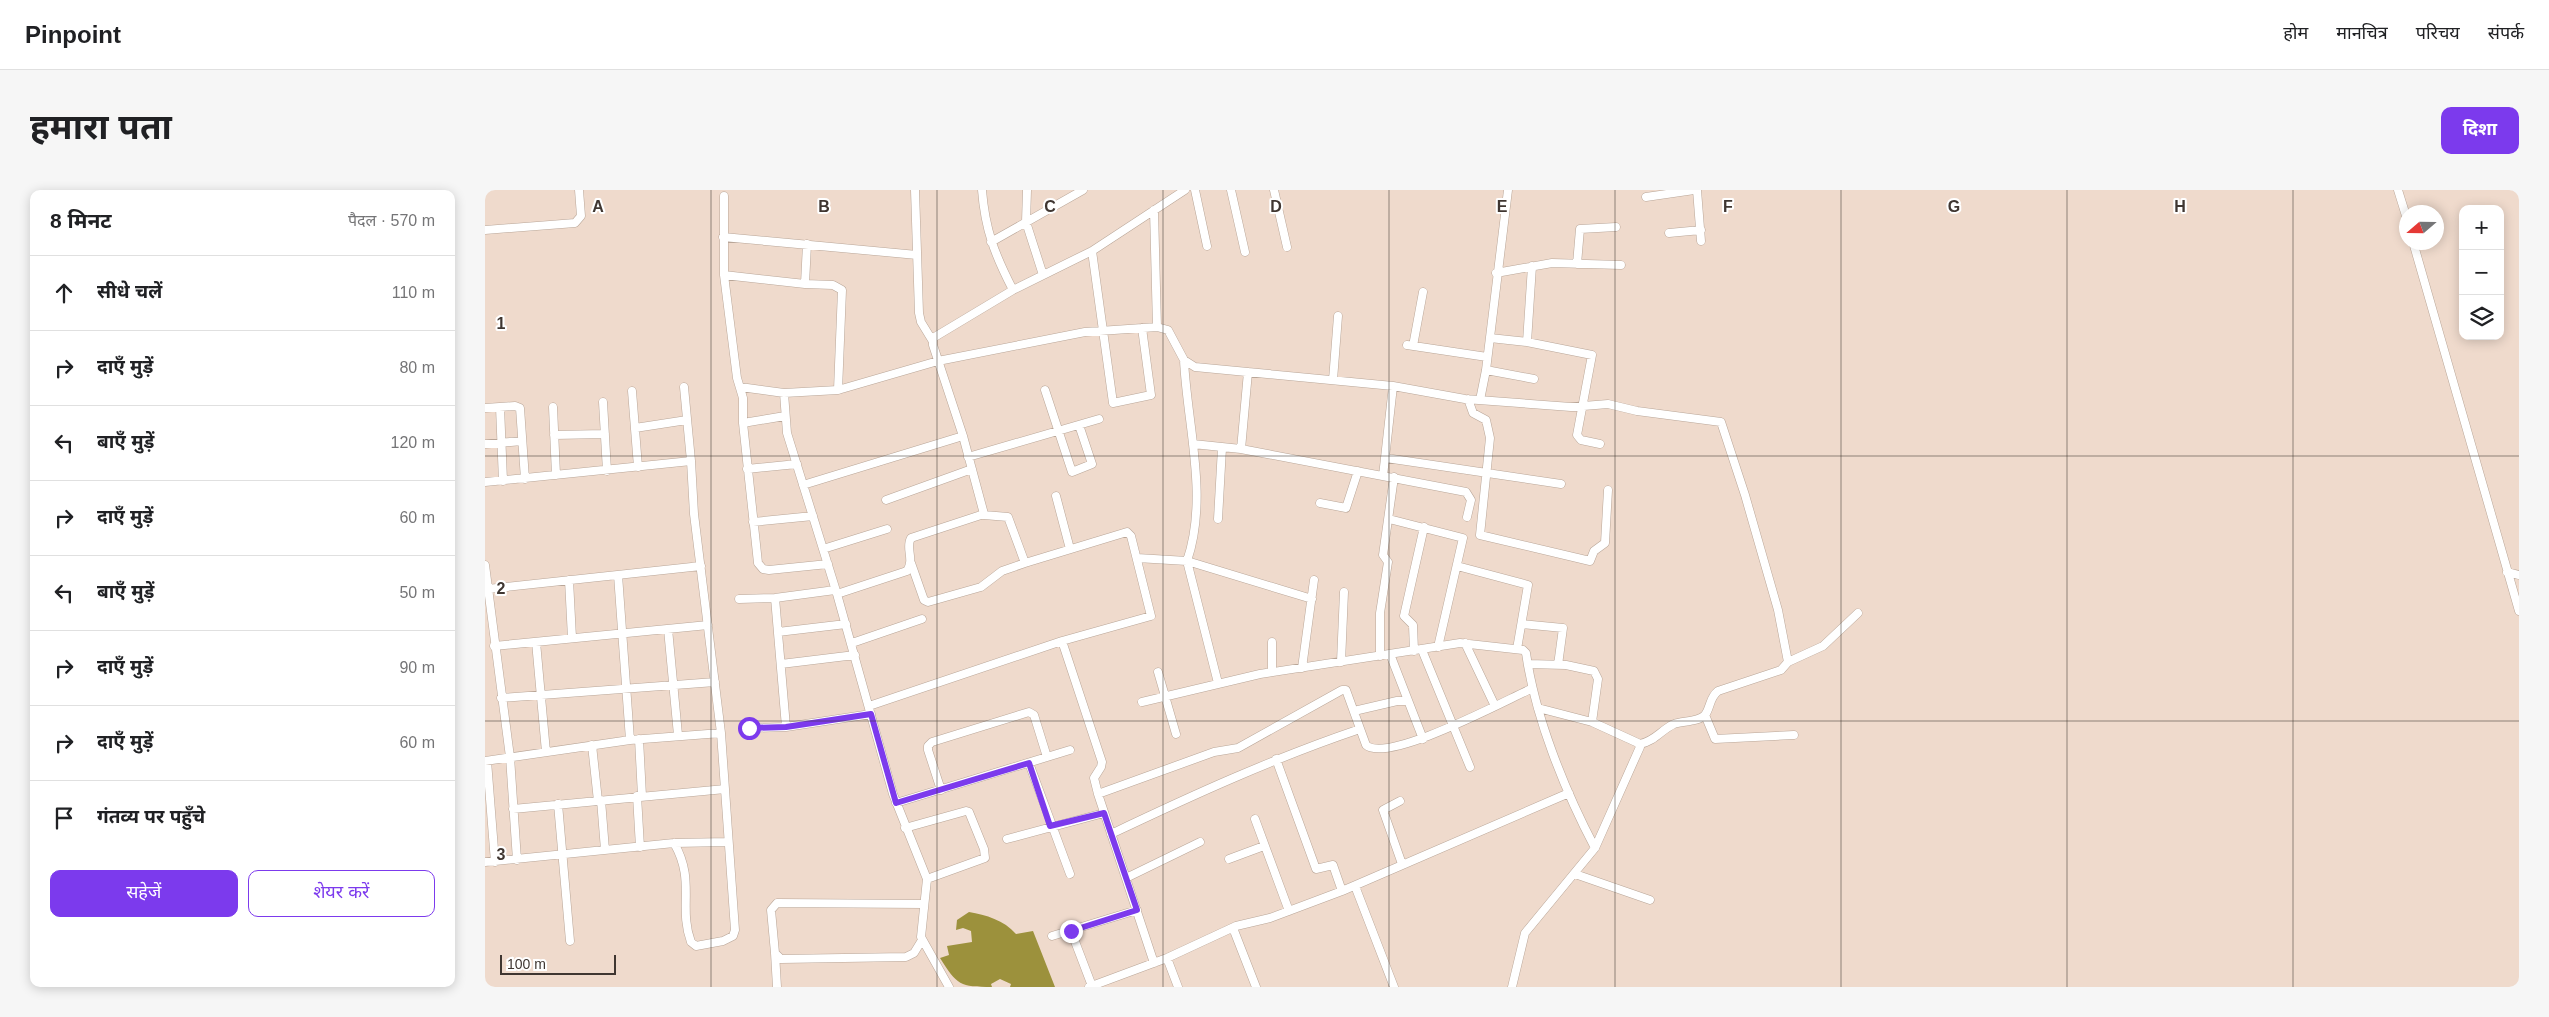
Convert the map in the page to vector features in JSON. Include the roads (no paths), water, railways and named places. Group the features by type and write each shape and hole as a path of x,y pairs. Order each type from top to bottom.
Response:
{"street":[{"path":"485,230 575,223 581,216 579,190"},
{"path":"915,190 919,313 921,322 932,340 963,436 984,515"},
{"path":"982,190 984,218 991,242 1013,290"},
{"path":"1027,190 1026,222 1043,275"},
{"path":"991,242 1083,190"},
{"path":"1195,190 1207,246"},
{"path":"1231,190 1245,252"},
{"path":"1273,190 1287,247"},
{"path":"1480,400 1486,370 1508,190"},
{"path":"1647,197 1696,190 1701,241"},
{"path":"2398,190 2403,205"},
{"path":"932,340 1013,290 1092,251 1180,191"},
{"path":"724,196 724,275 737,378 740,387 758,564 763,570 828,564"},
{"path":"1154,210 1157,327"},
{"path":"1577,264 1581,228 1616,227"},
{"path":"1669,233 1701,230"},
{"path":"723,237 917,255"},
{"path":"805,284 807,244"},
{"path":"2415,250 2519,611"},
{"path":"1092,251 1112,400 1115,403 1151,394 1142,328"},
{"path":"1497,272 1552,263 1621,265"},
{"path":"1527,342 1532,266"},
{"path":"724,275 805,284 833,285 842,290 838,390"},
{"path":"1423,292 1410,345 1487,357"},
{"path":"1333,380 1338,316"},
{"path":"740,387 784,393 838,390 938,360 1103,330 1157,327 1168,330 1173,335 1184,360 1193,444 1195,514 1187,561 1218,683"},
{"path":"1490,338 1527,342 1592,355 1577,432 1578,438 1600,444"},
{"path":"1184,360 1195,367 1393,386 1468,399 1571,407 1608,404 1637,411 1721,423 1778,610 1788,662"},
{"path":"1486,370 1533,378"},
{"path":"1241,449 1248,372"},
{"path":"1383,476 1393,386"},
{"path":"674,844 686,871 686,910 689,936 696,946 723,941 733,936 735,930 721,734 701,566 684,387"},
{"path":"1045,390 1071,469 1074,472 1092,464 1079,425"},
{"path":"632,391 638,467"},
{"path":"784,393 785,416 797,464 852,643 896,803 927,879 921,931 922,940 949,987"},
{"path":"1468,399 1473,413 1486,420 1490,430 1480,536 1590,561 1595,550 1604,546 1608,490"},
{"path":"603,402 607,471"},
{"path":"500,407 503,481"},
{"path":"553,407 556,475"},
{"path":"485,408 520,408 525,478"},
{"path":"743,423 785,416"},
{"path":"969,457 1099,419"},
{"path":"635,428 687,420"},
{"path":"554,435 605,434"},
{"path":"803,485 963,436"},
{"path":"485,444 523,441"},
{"path":"1193,444 1241,449 1394,477 1468,493 1471,500 1467,517"},
{"path":"1218,519 1222,448"},
{"path":"1386,458 1561,484"},
{"path":"485,482 691,462"},
{"path":"747,469 797,464"},
{"path":"886,500 972,470"},
{"path":"1320,503 1346,508 1358,471"},
{"path":"1380,656 1379,612 1388,562 1383,555 1394,477"},
{"path":"1056,496 1070,549"},
{"path":"869,706 1062,641 1151,616 1131,536 1127,532 1002,571 981,587 928,602 924,600 911,563 909,544 911,538 984,515 1008,517 1025,563"},
{"path":"753,522 813,516"},
{"path":"1389,519 1462,536 1438,647"},
{"path":"1424,527 1404,616 1413,625 1418,650 1453,724 1470,767"},
{"path":"823,549 887,529"},
{"path":"1137,558 1187,561 1312,599"},
{"path":"739,599 775,598 836,592 904,572 911,563"},
{"path":"485,565 494,646 510,757 517,860"},
{"path":"488,589 701,566"},
{"path":"1457,566 1527,584 1529,587 1517,650"},
{"path":"2507,572 2519,575"},
{"path":"617,575 625,688 634,739 640,796 640,847"},
{"path":"569,580 572,638"},
{"path":"1302,668 1314,580"},
{"path":"1341,662 1345,592"},
{"path":"775,598 786,727"},
{"path":"1794,735 1715,739 1705,715 1713,695 1718,691 1781,670 1788,662 1823,646 1858,613"},
{"path":"852,643 922,619"},
{"path":"778,632 846,624"},
{"path":"1522,624 1563,628 1558,665"},
{"path":"494,646 708,625"},
{"path":"668,629 679,735"},
{"path":"1062,641 1102,762 1094,778 1098,794 1154,963"},
{"path":"536,642 542,695 545,752"},
{"path":"1272,672 1273,642"},
{"path":"1465,643 1495,706"},
{"path":"1142,702 1272,672 1465,643 1525,652 1531,689 1569,793 1595,848"},
{"path":"1390,654 1423,739"},
{"path":"781,664 855,656"},
{"path":"1528,664 1583,667 1594,670 1597,679 1592,722"},
{"path":"1158,672 1176,734"},
{"path":"501,698 715,682"},
{"path":"1098,794 1214,752 1238,748 1342,690 1346,690 1366,745 1378,750 1399,747 1423,739 1531,689"},
{"path":"1353,711 1387,703 1408,701"},
{"path":"1538,708 1592,722 1640,744 1652,741 1675,724 1705,715"},
{"path":"941,790 928,750 928,746 932,742 1029,712 1034,715 1047,757"},
{"path":"749,728 786,727 871,714"},
{"path":"1111,834 1217,783 1276,759 1360,729"},
{"path":"495,862 486,761 634,739 721,734"},
{"path":"1512,987 1525,933 1545,906 1575,874 1595,848 1640,744"},
{"path":"592,745 605,850"},
{"path":"896,803 1069,750"},
{"path":"1276,759 1316,869 1333,865 1342,891"},
{"path":"1029,763 1050,826 1070,874"},
{"path":"513,809 725,789"},
{"path":"1071,931 1090,986 1110,984 1233,928 1289,911 1355,886 1569,793"},
{"path":"1400,801 1383,810 1402,864"},
{"path":"558,804 570,942"},
{"path":"905,828 966,811 969,812 984,849 985,858 927,879"},
{"path":"1007,839 1104,813"},
{"path":"1255,819 1289,911"},
{"path":"485,862 674,844 728,842"},
{"path":"1126,878 1200,842"},
{"path":"1229,859 1264,846"},
{"path":"1575,874 1650,900"},
{"path":"1355,886 1394,987"},
{"path":"777,987 771,910 774,904 924,904"},
{"path":"1052,936 1137,910"},
{"path":"1233,928 1256,987"},
{"path":"775,953 781,959 906,957 914,954 922,940"},
{"path":"1167,958 1179,987"}]}
